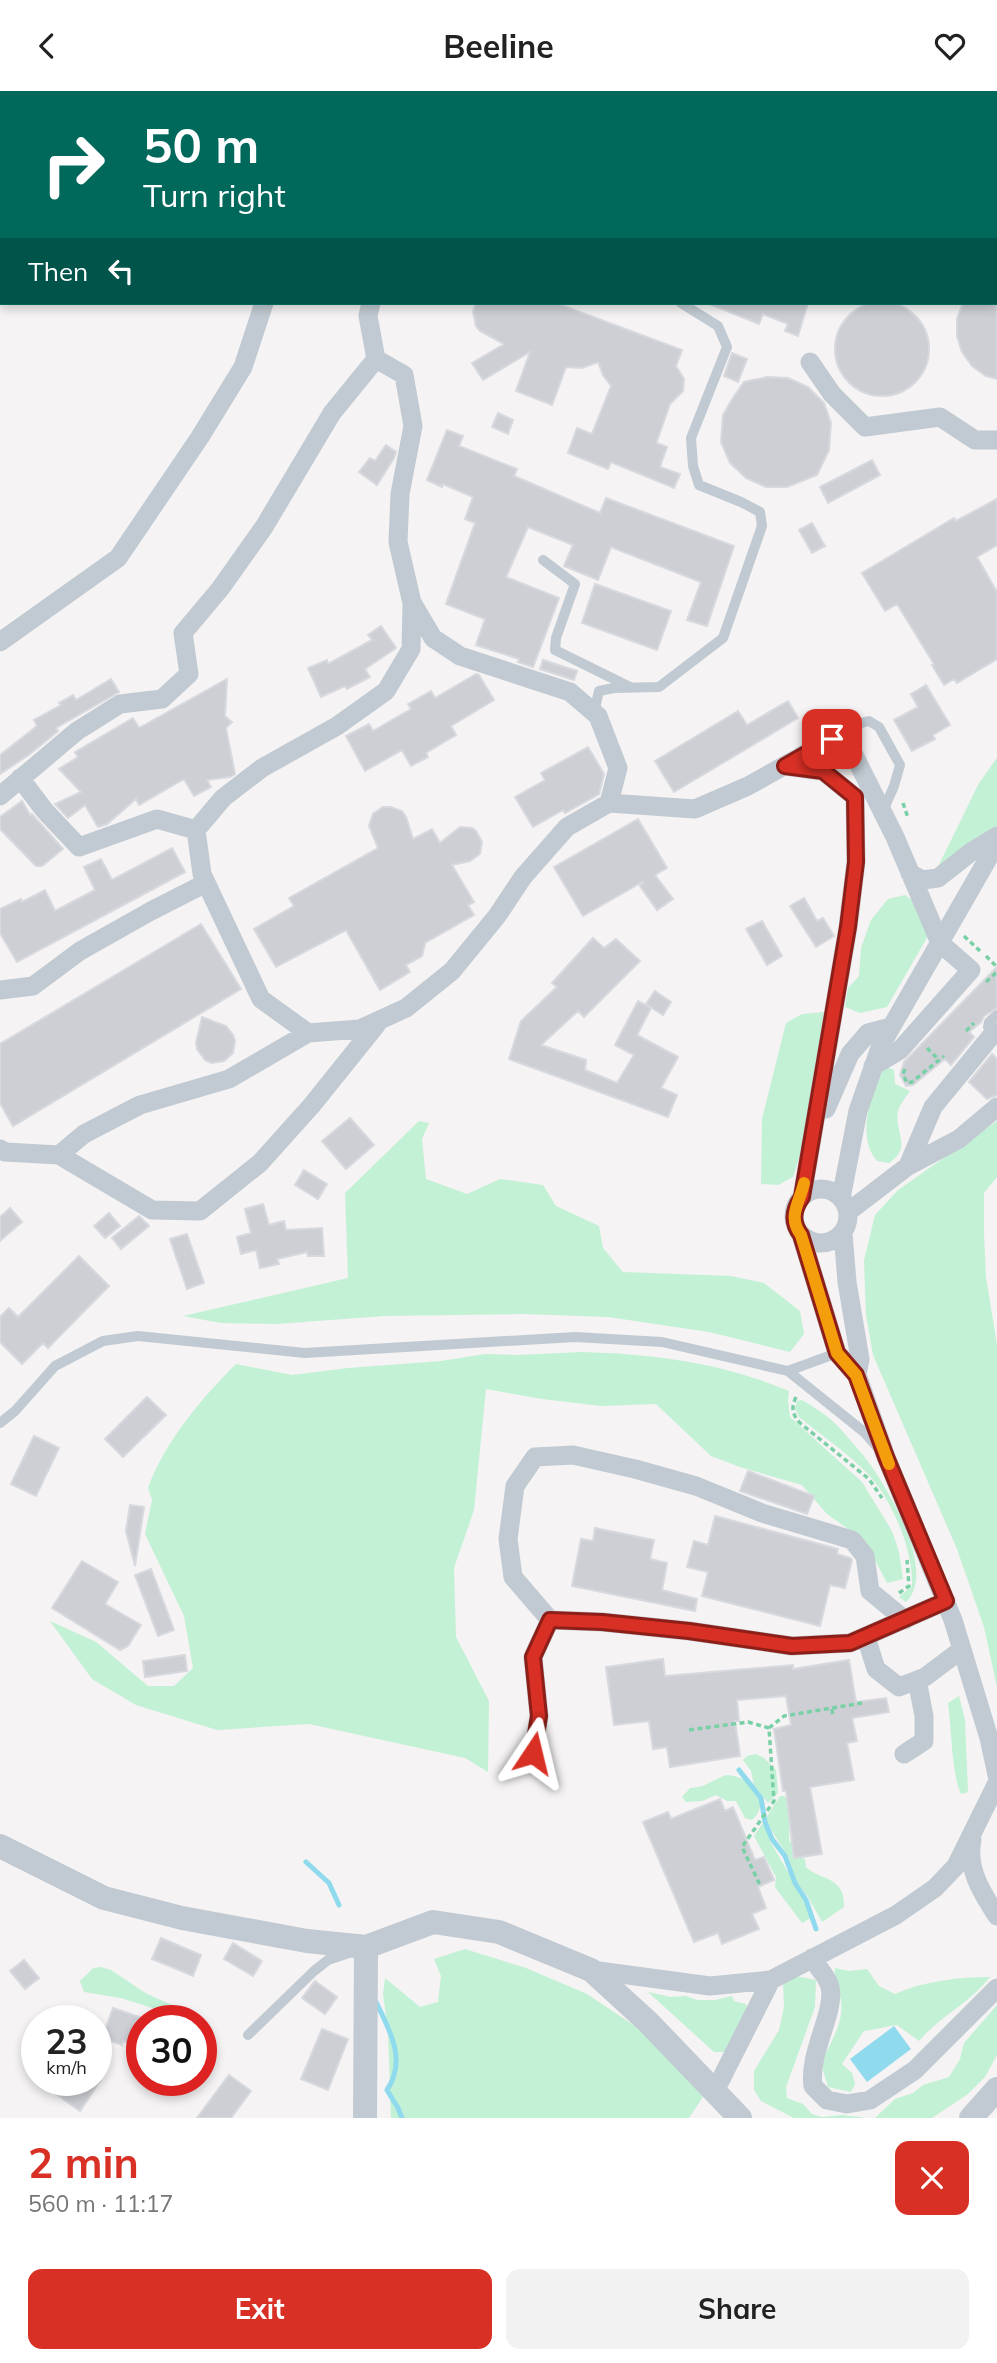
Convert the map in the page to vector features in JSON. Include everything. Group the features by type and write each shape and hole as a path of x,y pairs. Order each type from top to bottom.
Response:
{"street":[{"path":"0,642 118,558 200,437 243,367 263,305"},
{"path":"0,796 77,731 120,704 162,699 189,674 183,633 220,589 264,527 332,413 376,359 368,316 371,305"},
{"path":"308,1033 261,999 202,874 196,830 223,798 262,768 337,726 386,691 411,649 412,603 398,543 400,494 413,426 404,375 376,359"},
{"path":"810,362 832,394 865,427 940,417 975,440 997,440"},
{"path":"412,603 433,638 460,656 570,692 598,716 618,768 609,803"},
{"path":"59,1155 84,1134 140,1105 229,1079 308,1033 360,1029 406,1008 452,971 497,916 523,877 567,827 609,803 695,809 748,786 832,739 851,749 883,811 940,943 971,970 934,1013 917,1047"},
{"path":"785,766 823,771 855,797 855,875 808,1166 802,1197 794,1213 794,1222 801,1235 837,1353 856,1375 886,1457 946,1601 989,1738 997,1775"},
{"path":"20,778 45,811 79,847 157,819 196,830"},
{"path":"909,873 922,880 938,878 997,836"},
{"path":"801,1235 820,1244 837,1239 847,1225 845,1205 858,1111 881,1045 997,843"},
{"path":"1,989 33,986 80,951 206,883"},
{"path":"912,994 934,1013"},
{"path":"0,1149 5,1152 59,1155 152,1210 200,1212 261,1163 312,1105 380,1020"},
{"path":"808,1166 820,1122 850,1054 868,1033 891,1027"},
{"path":"891,1027 917,1047"},
{"path":"908,1166 933,1107 996,1027"},
{"path":"873,1066 900,1050 917,1047"},
{"path":"845,1205 908,1166 959,1139 997,1107"},
{"path":"802,1197 809,1192 827,1189 845,1205"},
{"path":"843,1233 847,1282 860,1359 856,1375"},
{"path":"905,1621 870,1591 865,1556 852,1541 762,1513 696,1486 573,1455 535,1457 515,1486 508,1539 513,1577 550,1620 615,1623 792,1646 850,1643 905,1621 946,1601"},
{"path":"533,1753 539,1716 533,1657 550,1620"},
{"path":"866,1637 876,1669 899,1687 925,1677 961,1650"},
{"path":"904,1754 924,1741 925,1716 917,1680"},
{"path":"0,1846 104,1898 182,1918 307,1941 366,1947 433,1922 499,1932 591,1970 710,1986 771,1980 896,1915 935,1888 956,1866 997,1783"},
{"path":"974,1830 971,1862 980,1890 997,1916"},
{"path":"365,2118 366,1947"},
{"path":"811,1958 830,1985 831,1997 813,2060 813,2086 827,2100 847,2104 870,2100 915,2070 997,1988"},
{"path":"591,1970 648,2022 740,2118"},
{"path":"715,2091 771,1980"},
{"path":"971,2118 997,2089"}],"lane":[{"path":"594,713 599,691 659,687 723,638 762,526 760,512 699,485 692,466 691,438 727,347 719,326 684,305"},
{"path":"543,560 575,584 556,638 555,650 634,688"},
{"path":"838,742 858,724 869,721 879,727 890,743 900,765 883,811"},
{"path":"0,1423 15,1411 55,1366 103,1341 138,1336 305,1353 575,1337 662,1342 788,1371 864,1432 886,1457"},
{"path":"788,1371 837,1353"},
{"path":"248,2035 306,1978 328,1961 366,1947"}],"path":[{"path":"977,991 997,972"},
{"path":"936,1057 917,1047 903,1074 907,1083 912,1082 943,1056"},
{"path":"796,1397 792,1405 793,1414 816,1437 869,1479 886,1508"},
{"path":"895,1595 909,1586 905,1549"},
{"path":"769,1728 785,1716 862,1703"},
{"path":"832,1709 833,1717"},
{"path":"689,1730 748,1722 769,1728"},
{"path":"760,1885 742,1847 774,1801 769,1728"}],"green space":[{"path":"997,758 997,828 937,869 979,783"},
{"path":"905,895 917,904 928,936 887,1007 860,1013 845,1007 848,988 859,976 861,948 871,920 888,899"},
{"path":"825,1012 815,1107 793,1177 778,1185 761,1184 762,1119 786,1023 802,1014"},
{"path":"887,1067 894,1070 895,1084 910,1091 898,1111 900,1151 889,1163 877,1161 867,1140 866,1128 877,1080 881,1069"},
{"path":"419,1121 429,1123 422,1139 426,1179 467,1194 500,1179 543,1185 556,1206 599,1226 603,1248 623,1272 731,1276 764,1283 800,1311 804,1334 790,1352 709,1332 608,1317 524,1314 384,1316 277,1324 221,1323 183,1316 348,1278 345,1193"},
{"path":"997,1121 997,1177 984,1193 984,1233 986,1277 997,1345 997,1687 984,1627 957,1549 873,1355 866,1315 864,1260 875,1215 898,1190"},
{"path":"583,1352 688,1362 739,1373 789,1391 790,1417 862,1482 892,1531 899,1552 903,1579 887,1583 865,1541 827,1514 802,1485 711,1456 656,1404 601,1406 486,1389 474,1510 454,1568 456,1637 489,1701 488,1772 465,1758 309,1724 217,1730 136,1705 92,1679 50,1621 96,1642 148,1686 174,1686 193,1668 184,1616 145,1534 152,1500 148,1488 164,1453 185,1421 236,1364 292,1375 441,1361 485,1354"},
{"path":"802,1400 840,1428 871,1465 891,1499 914,1555 914,1589 906,1602 899,1597 912,1586 912,1572 905,1541 892,1510 866,1472 799,1417 795,1409 797,1401"},
{"path":"959,1696 965,1720 968,1792 961,1794 954,1762 948,1703"},
{"path":"756,1754 776,1770 778,1793 768,1803 754,1785 751,1771 743,1760"},
{"path":"727,1775 744,1780 756,1791 760,1805 752,1820 745,1818 736,1801 727,1801 716,1795 702,1801 686,1802 682,1797 690,1788 700,1787"},
{"path":"780,1796 784,1796 790,1803 789,1840 805,1860 806,1867 836,1884 841,1890 844,1907 822,1922 797,1883 788,1857 766,1818"},
{"path":"762,1824 768,1829 770,1841 811,1912 811,1918 802,1923 775,1887 776,1877 754,1836"},
{"path":"465,1949 526,1968 587,1994 644,2032 703,2097 689,2118 391,2118 388,2031 383,1994 385,1978 420,2007 438,2002 441,1976 434,1959"},
{"path":"93,1968 111,1970 147,1994 172,2005 143,2005 121,1998 84,1992 80,1981"},
{"path":"835,1968 849,1971 867,1969 879,1986 895,1994 942,1981 990,1977 919,2041 897,2025 864,2031 842,2064 852,2073 855,2084 851,2092 828,2087 821,2063 836,2033 840,2018 841,2001"},
{"path":"795,1976 816,1980 815,2007 786,2087 787,2098 803,2104 812,2114 822,2117 842,2115 867,2118 794,2118 761,2101 754,2090 754,2071 779,2030 784,2007 783,1984"},
{"path":"648,1992 671,1997 686,1996 697,2000 732,1996 734,2001 746,2004 748,2011 725,2052 714,2052"},
{"path":"997,2005 997,2055 985,2077 968,2094 932,2118 875,2118 895,2099 913,2093 923,2085 949,2077 960,2059 964,2043"}],"water":[{"path":"894,2026 911,2049 867,2082 850,2059"}],"building":[{"path":"475,305 561,305 682,350 676,366 684,379 683,391 670,404 657,441 667,447 660,467 680,474 674,488 611,462 608,469 568,453 577,428 592,434 611,386 598,362 582,368 566,367 552,405 516,391 530,352 483,380 472,363 504,344 480,331 473,312"},
{"path":"712,305 807,305 798,336 785,331 788,324 763,314 759,324"},
{"path":"867,305 897,305 908,310 921,323 928,340 928,358 921,375 908,388 891,395 873,395 856,388 843,375 836,358 836,340 843,323 856,310"},
{"path":"962,305 997,305 997,379 986,376 972,366 962,352 957,336 957,319"},
{"path":"732,353 747,359 738,382 724,376"},
{"path":"767,377 788,378 808,387 824,403 831,423 829,450 817,475 787,487 766,487 746,478 730,463 721,442 723,415 744,382"},
{"path":"498,413 513,420 508,434 492,427"},
{"path":"447,430 463,436 459,446 517,469 514,476 600,513 606,498 734,546 707,626 687,620 701,582 611,547 598,580 564,566 573,545 528,527 506,577 559,598 533,667 518,662 519,659 476,645 485,619 446,604 475,523 465,519 473,497 427,480"},
{"path":"386,445 396,452 377,485 359,472 370,458 375,461"},
{"path":"872,460 880,475 828,503 820,487"},
{"path":"997,499 997,545 977,557 997,592 997,659 957,683 954,679 944,685 897,604 885,611 862,573 954,518 956,521"},
{"path":"812,523 825,546 812,553 799,530"},
{"path":"595,584 671,611 657,650 582,623"},
{"path":"381,626 396,648 365,669 370,677 347,689 345,686 321,697 308,668 327,660 328,664 372,640 368,635"},
{"path":"543,660 577,671 574,680 540,669"},
{"path":"476,674 494,700 451,726 456,735 426,753 428,757 411,766 402,750 365,771 346,736 369,724 373,731 411,709 408,704 431,691 435,698"},
{"path":"111,679 119,692 56,728 58,731 30,754 0,774 0,755 37,726 34,720 73,695 76,700"},
{"path":"227,679 225,716 232,722 226,728 235,774 207,780 211,787 194,796 184,779 139,805 136,799 107,824 98,827 85,805 68,818 55,804 81,792 59,769 78,757 75,752 133,718 139,728"},
{"path":"926,685 950,725 933,735 935,739 912,751 894,720 918,707 911,694"},
{"path":"788,701 798,718 674,792 655,761 738,711 747,725"},
{"path":"588,747 604,774 599,794 533,827 515,797 545,780 541,773"},
{"path":"22,801 30,815 32,814 63,849 42,866 36,866 0,829 0,817"},
{"path":"383,807 402,811 413,839 432,829 440,843 460,827 476,831 482,842 480,854 470,861 452,865 474,902 468,905 474,915 425,943 422,956 406,965 410,972 380,990 346,930 276,967 254,929 294,906 289,898 378,848 369,826 373,814"},
{"path":"638,819 667,868 655,875 673,899 657,910 640,886 644,881 583,916 554,867"},
{"path":"172,848 185,872 17,962 0,933 0,909 21,899 22,902 45,890 55,911 95,890 84,867 101,859 112,880"},
{"path":"804,898 817,921 823,918 834,936 816,947 790,906"},
{"path":"762,921 782,956 767,965 746,929"},
{"path":"201,924 241,989 13,1126 0,1103 0,1044"},
{"path":"593,938 604,948 616,939 640,961 584,1017 578,1011 541,1045 586,1060 585,1070 617,1083 634,1055 615,1045 638,1001 651,1008 637,1035 678,1057 661,1088 677,1095 668,1117 509,1059 521,1021 557,987 552,983"},
{"path":"997,967 997,1008 984,1016 969,1032 974,1037 951,1065 945,1059 913,1085 906,1086 900,1075 904,1062"},
{"path":"655,991 671,1002 663,1015 646,1004"},
{"path":"202,1017 226,1026 233,1035 233,1053 224,1061 211,1063 205,1060 197,1049"},
{"path":"992,1054 997,1059 997,1095 987,1099 969,1082"},
{"path":"350,1118 374,1145 346,1169 322,1141"},
{"path":"304,1170 327,1184 318,1199 295,1185"},
{"path":"263,1204 269,1225 284,1221 286,1230 322,1228 324,1256 308,1256 307,1252 277,1259 279,1264 260,1268 256,1250 241,1254 237,1237 251,1233 245,1209"},
{"path":"10,1208 22,1222 0,1241 0,1217"},
{"path":"109,1213 120,1226 105,1238 94,1226"},
{"path":"139,1216 149,1226 121,1249 112,1238"},
{"path":"187,1234 204,1283 187,1289 170,1239"},
{"path":"79,1256 109,1286 48,1348 43,1343 22,1364 0,1342 0,1317 9,1308 18,1317"},
{"path":"147,1397 166,1415 123,1457 105,1439"},
{"path":"34,1436 59,1448 36,1496 11,1484"},
{"path":"748,1471 814,1496 807,1514 740,1491"},
{"path":"130,1505 144,1507 135,1566 126,1531"},
{"path":"715,1516 838,1549 837,1554 852,1560 845,1588 830,1585 820,1626 702,1596 708,1572 687,1567 694,1541 708,1545"},
{"path":"595,1528 654,1540 650,1559 667,1563 662,1590 697,1599 695,1611 572,1586 581,1539 593,1541"},
{"path":"82,1561 118,1582 105,1604 141,1625 128,1646 120,1650 52,1608"},
{"path":"151,1569 174,1630 158,1636 135,1575"},
{"path":"185,1655 187,1671 145,1677 143,1661"},
{"path":"663,1659 665,1676 793,1665 793,1669 849,1660 856,1702 886,1698 889,1712 852,1718 857,1741 847,1743 854,1780 810,1787 822,1854 794,1858 786,1791 783,1791 774,1729 791,1725 786,1696 737,1700 739,1721 735,1721 740,1756 670,1767 667,1747 653,1749 649,1721 614,1725 606,1667"},
{"path":"720,1799 725,1811 733,1807 755,1860 764,1857 774,1880 758,1887 766,1908 752,1914 759,1929 722,1944 718,1933 694,1942 643,1822 668,1812 671,1819"},
{"path":"161,1938 201,1955 193,1976 152,1959"},
{"path":"233,1943 262,1961 253,1976 224,1959"},
{"path":"24,1960 39,1978 25,1989 10,1971"},
{"path":"315,1981 337,1997 325,2014 302,1998"},
{"path":"113,2008 126,2012 126,2042 123,2041 122,2045 112,2042"},
{"path":"322,2029 348,2039 328,2090 301,2079"},
{"path":"229,2075 251,2091 231,2118 197,2118 213,2096 217,2096 217,2091"},
{"path":"59,2096 90,2096 80,2111"}],"waterway":[{"path":"739,1770 761,1798 765,1822 772,1839 785,1856 795,1883 806,1900 816,1929"},
{"path":"306,1862 329,1883 339,1905"},
{"path":"376,2002 391,2035 396,2057 396,2068 387,2090 402,2118"}],"slow traffic":[{"path":"804,1183 802,1197 796,1204 794,1222 801,1235 837,1353 856,1375 889,1464"}],"route":[{"path":"533,1753 539,1716 533,1657 550,1620 602,1622 689,1631 792,1646 850,1643 946,1601 886,1457 856,1375 837,1353 801,1235 794,1222 796,1204 802,1197 822,1088 848,927 856,862 855,797 823,771 785,766 832,739"}]}
